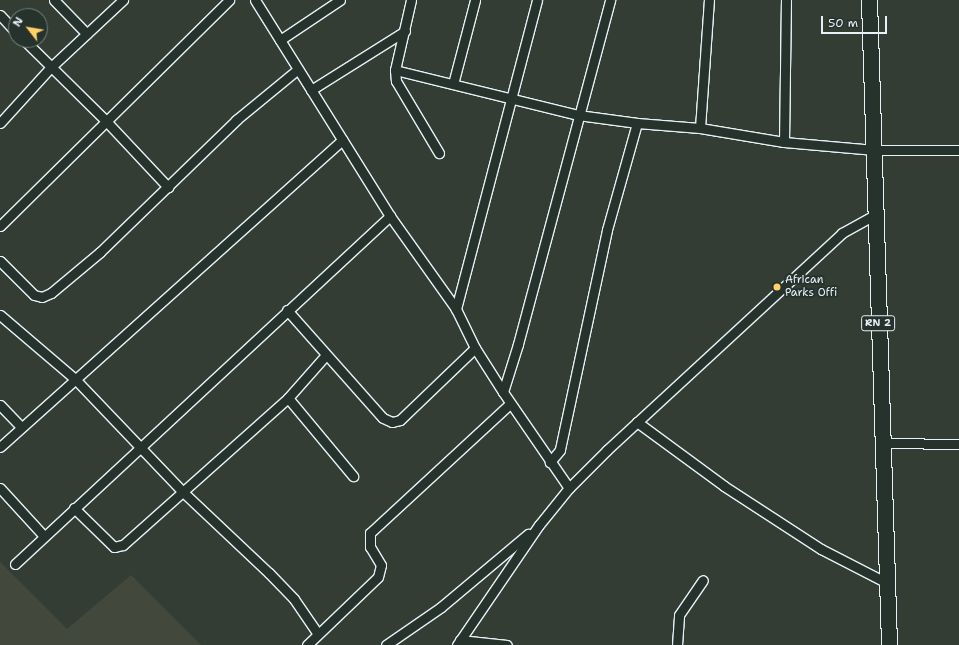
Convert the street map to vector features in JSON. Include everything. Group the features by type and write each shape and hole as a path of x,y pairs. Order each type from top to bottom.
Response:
{"highway":[{"name":"RN 2","path":"869,0 875,150 874,215 882,442 889,584 889,645"}],"street":[{"path":"54,0 87,34"},
{"path":"0,123 50,68 123,0"},
{"path":"0,226 229,0"},
{"path":"255,0 390,216 456,310 475,348 502,392 569,488"},
{"path":"280,40 340,0"},
{"path":"411,0 395,70 396,81 404,98 439,153"},
{"path":"453,84 474,0"},
{"path":"456,310 537,0"},
{"path":"502,392 518,344 578,115 610,0"},
{"path":"700,128 708,0"},
{"path":"784,142 786,0"},
{"path":"0,15 8,24"},
{"path":"311,90 405,31"},
{"path":"31,48 50,68 106,121 168,187"},
{"path":"0,261 34,295 42,297 51,293 100,252 236,120 298,69"},
{"path":"395,70 578,115 637,123 700,128 784,142 875,150 959,150"},
{"path":"550,462 560,450 607,230 637,123"},
{"path":"0,447 342,140"},
{"path":"463,643 539,525 569,488 637,422 842,233 874,215"},
{"path":"15,564 390,216"},
{"path":"287,310 383,418 392,422 400,420 475,348"},
{"path":"0,315 76,380 183,492 294,599 318,634"},
{"path":"74,508 114,547 118,548 288,398 326,355"},
{"path":"288,398 353,476"},
{"path":"307,645 378,577 381,565 370,547 370,533 510,404"},
{"path":"0,405 21,427"},
{"path":"637,422 724,486 821,549 889,584"},
{"path":"882,442 959,444"},
{"path":"0,488 44,536"},
{"path":"386,645 441,607 539,525"},
{"path":"676,645 679,615 703,580"},
{"path":"463,643 507,645"}],"shaded area":[{"path":"0,562 67,629 131,575 201,645 0,645"}],"place":[{"name":"African Parks Offi","path":"777,287"}]}
